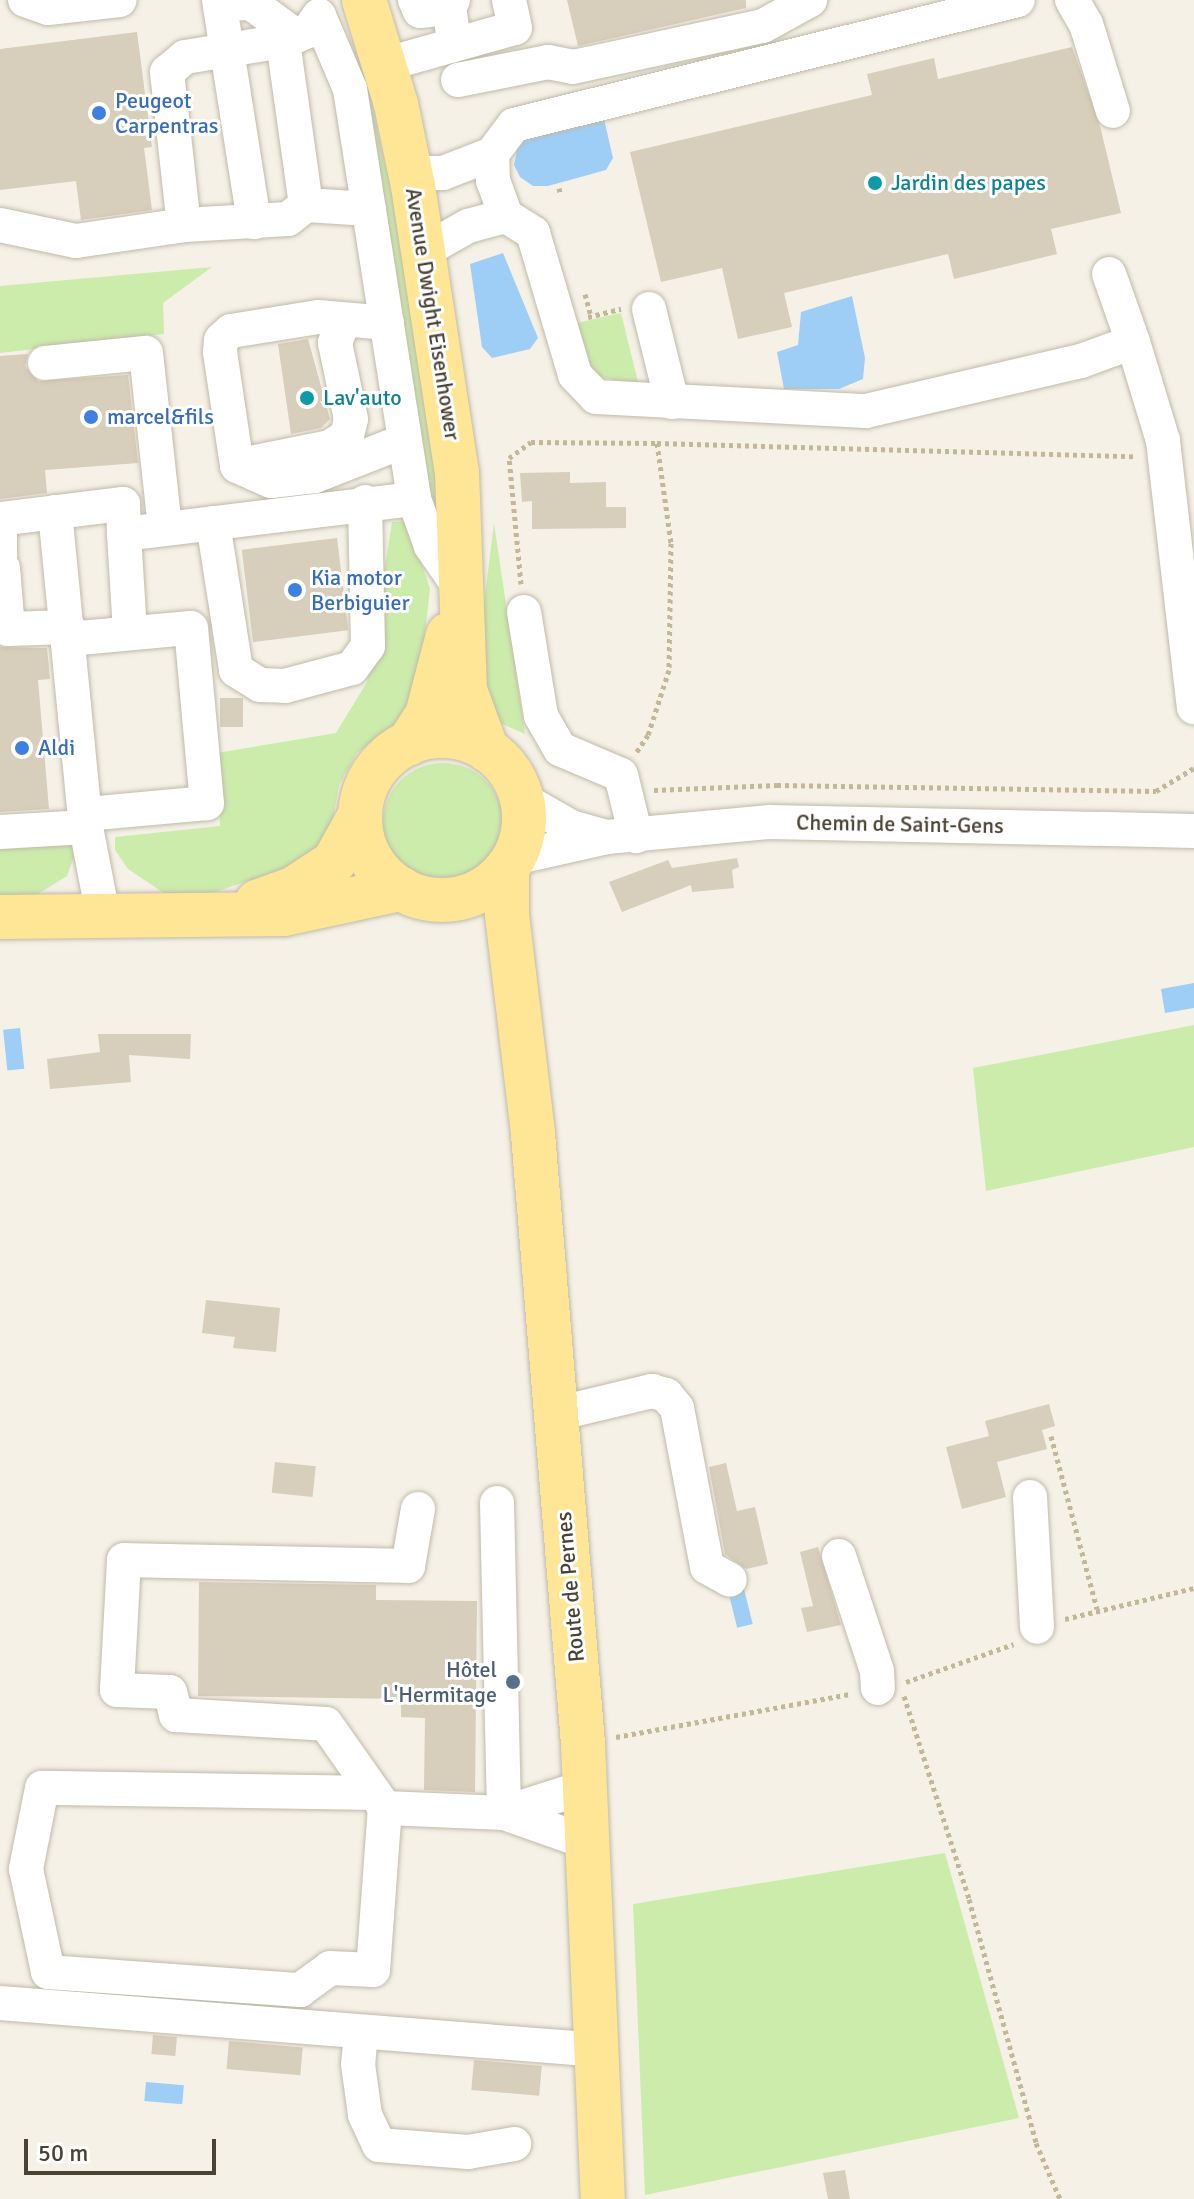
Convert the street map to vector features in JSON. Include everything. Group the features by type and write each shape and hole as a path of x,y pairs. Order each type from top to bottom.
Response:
{"main road":[{"name":"Avenue Dwight Eisenhower","path":"364,0 411,173 424,251 457,472 458,585 465,690 487,750"},
{"name":"Avenue Dwight Eisenhower","path":"311,23 379,56"},
{"name":"Avenue Dwight Eisenhower","path":"408,744 427,715 439,678 458,585"},
{"path":"228,912 318,876 334,862 360,815 374,773 408,744 440,736 487,750 509,772 522,799 524,830 511,863 481,891 447,900 401,889 387,879 366,850 360,815"},
{"name":"Route de Pernes","path":"511,863 514,977 556,1414 585,1787 600,2050 603,2199"},
{"path":"0,917 319,910 401,889"},
{"path":"447,900 487,940 514,977"}],"street":[{"path":"25,0 48,8 120,0"},
{"path":"415,0 420,11 451,4 455,44"},
{"path":"379,56 455,44 515,28 509,0"},
{"path":"458,80 548,62 573,67 763,26 810,0"},
{"path":"411,173 443,173 492,154 514,125 1018,0"},
{"path":"1072,0 1086,24 1113,111"},
{"path":"254,222 221,2 251,3 311,23 350,89 414,499 431,546 458,585"},
{"path":"184,225 167,72 185,57 227,50 311,23"},
{"path":"306,205 311,23"},
{"path":"492,154 493,181 506,216 533,233 575,375 596,397 866,411 1081,361 1133,342"},
{"path":"0,225 76,241 184,225 288,219 306,205 369,209"},
{"path":"424,251 468,226 506,216"},
{"path":"1109,274 1163,441 1194,707"},
{"path":"649,309 672,402"},
{"path":"237,466 221,340 231,331 275,320 318,317 343,322 387,323"},
{"path":"237,466 330,447 347,436 351,419 335,343 343,322"},
{"path":"45,363 146,353 165,528"},
{"path":"237,466 271,481 315,476 404,441"},
{"path":"124,534 365,502 414,499"},
{"path":"213,523 236,670 260,685 285,686 352,668 368,646 365,502"},
{"path":"0,832 207,803 191,628 130,633 4,629 0,519 123,504 130,633"},
{"path":"55,512 86,820 103,915"},
{"path":"524,612 541,716 560,749 625,785 622,836"},
{"name":"Chemin de Saint-Gens","path":"522,799 571,827 622,836"},
{"name":"Chemin de Saint-Gens","path":"511,863 622,836 770,822 854,821 1194,831"},
{"path":"556,1414 652,1391 666,1395 677,1408 707,1567 730,1580"},
{"path":"1030,1497 1037,1627"},
{"path":"497,1503 504,1813"},
{"path":"418,1509 408,1566 124,1560 117,1690 170,1692 176,1715 326,1724 380,1800 373,1970 330,1968 300,1990 48,1972 26,1869 42,1788 380,1800 504,1813 587,1842"},
{"path":"839,1556 877,1671 887,1687"},
{"path":"504,1813 585,1787"},
{"path":"0,2003 600,2050"},
{"path":"361,2032 358,2064 365,2115 379,2145 468,2152 514,2144"}],"path":[{"path":"585,294 591,316"},
{"path":"581,318 648,303 649,309"},
{"path":"524,612 509,458 531,442 1148,457"},
{"path":"657,443 671,543 669,670 648,735 625,785 663,788 777,785 1156,791 1194,768"},
{"path":"1051,1436 1097,1609"},
{"path":"887,1687 969,1899 1036,2143 1060,2199"}],"green space":[{"path":"363,67 393,198 428,416 441,515 437,541 354,70"},
{"path":"212,267 163,303 164,334 0,353 0,286"},
{"path":"621,313 639,386 594,375 581,335 575,336 572,324"},
{"path":"408,521 430,589 417,704 405,719 357,753 339,785 329,841 319,857 206,895 167,895 128,869 115,850 115,837 220,826 217,753 336,733 367,682 392,522"},
{"path":"494,523 525,734 493,720 477,660"},
{"path":"443,763 466,768 485,781 498,800 503,823 498,846 485,865 466,878 443,883 420,878 401,865 388,846 383,823 388,800 401,781 420,768"},
{"path":"64,839 77,848 67,876 30,899 0,896 0,843"},
{"path":"1194,1025 1194,1147 986,1191 973,1068"},
{"path":"945,1853 1019,2118 645,2195 633,1904"}],"water":[{"path":"604,119 613,158 606,170 548,186 533,186 520,177 514,165 519,139"},
{"path":"503,253 538,338 530,349 492,358 482,347 470,264"},
{"path":"852,296 865,358 863,379 839,389 784,389 777,352 798,345 801,312"},
{"path":"1194,983 1194,1008 1165,1013 1161,989"},
{"path":"20,1028 24,1069 7,1071 3,1030"},
{"path":"744,1589 753,1624 737,1628 728,1593"},
{"path":"146,2082 184,2085 182,2104 144,2101"}],"building":[{"path":"567,0 746,0 746,8 578,46"},
{"path":"137,32 152,147 144,148 152,210 81,220 76,181 0,190 0,49"},
{"name":"Jardin des papes","path":"1072,47 1100,126 1121,213 1051,229 1057,254 954,279 948,254 784,293 792,327 738,339 722,268 661,282 630,152 872,95 867,74 934,58 938,79"},
{"name":"Lav'auto","path":"308,339 330,419 321,428 291,434 278,344"},
{"path":"28,354 25,366 38,381 128,375 138,463 45,470 47,493 0,499 0,356"},
{"path":"570,472 570,483 606,482 606,507 626,507 626,528 532,529 532,501 522,502 520,473"},
{"name":"Kia motor Berbiguier","path":"337,538 348,630 253,642 242,550"},
{"name":"Aldi","path":"0,647 47,648 50,679 38,680 49,809 0,812"},
{"path":"220,698 243,698 243,727 220,727"},
{"path":"737,858 739,867 732,870 734,888 692,892 691,885 622,912 609,882 668,860 672,868"},
{"path":"98,1034 191,1034 190,1059 129,1055 131,1082 50,1089 47,1059 100,1052"},
{"path":"206,1300 280,1308 276,1352 233,1348 235,1337 202,1333"},
{"path":"1049,1404 1055,1426 1042,1430 1047,1449 997,1462 1006,1497 962,1509 946,1447 989,1436 985,1421"},
{"path":"275,1462 316,1466 313,1497 272,1493"},
{"path":"726,1463 737,1511 755,1507 768,1564 746,1569 725,1554 709,1467"},
{"path":"818,1547 841,1625 807,1632 801,1608 813,1606 800,1552"},
{"path":"199,1582 376,1585 376,1600 477,1601 475,1792 424,1790 425,1718 401,1717 401,1699 198,1696"},
{"path":"153,2035 177,2037 175,2056 151,2054"},
{"path":"229,2041 303,2047 300,2075 227,2069"},
{"path":"474,2060 542,2066 539,2096 471,2090"},
{"path":"845,2170 850,2199 828,2199 823,2173"}],"place":[{"name":"Peugeot Carpentras","path":"99,113"},
{"name":"Jardin des papes","path":"875,183"},
{"name":"Lav'auto","path":"307,398"},
{"name":"marcel&fils","path":"91,417"},
{"name":"Kia motor Berbiguier","path":"295,590"},
{"name":"Aldi","path":"22,748"},
{"name":"Hôtel L'Hermitage","path":"513,1682"}]}
